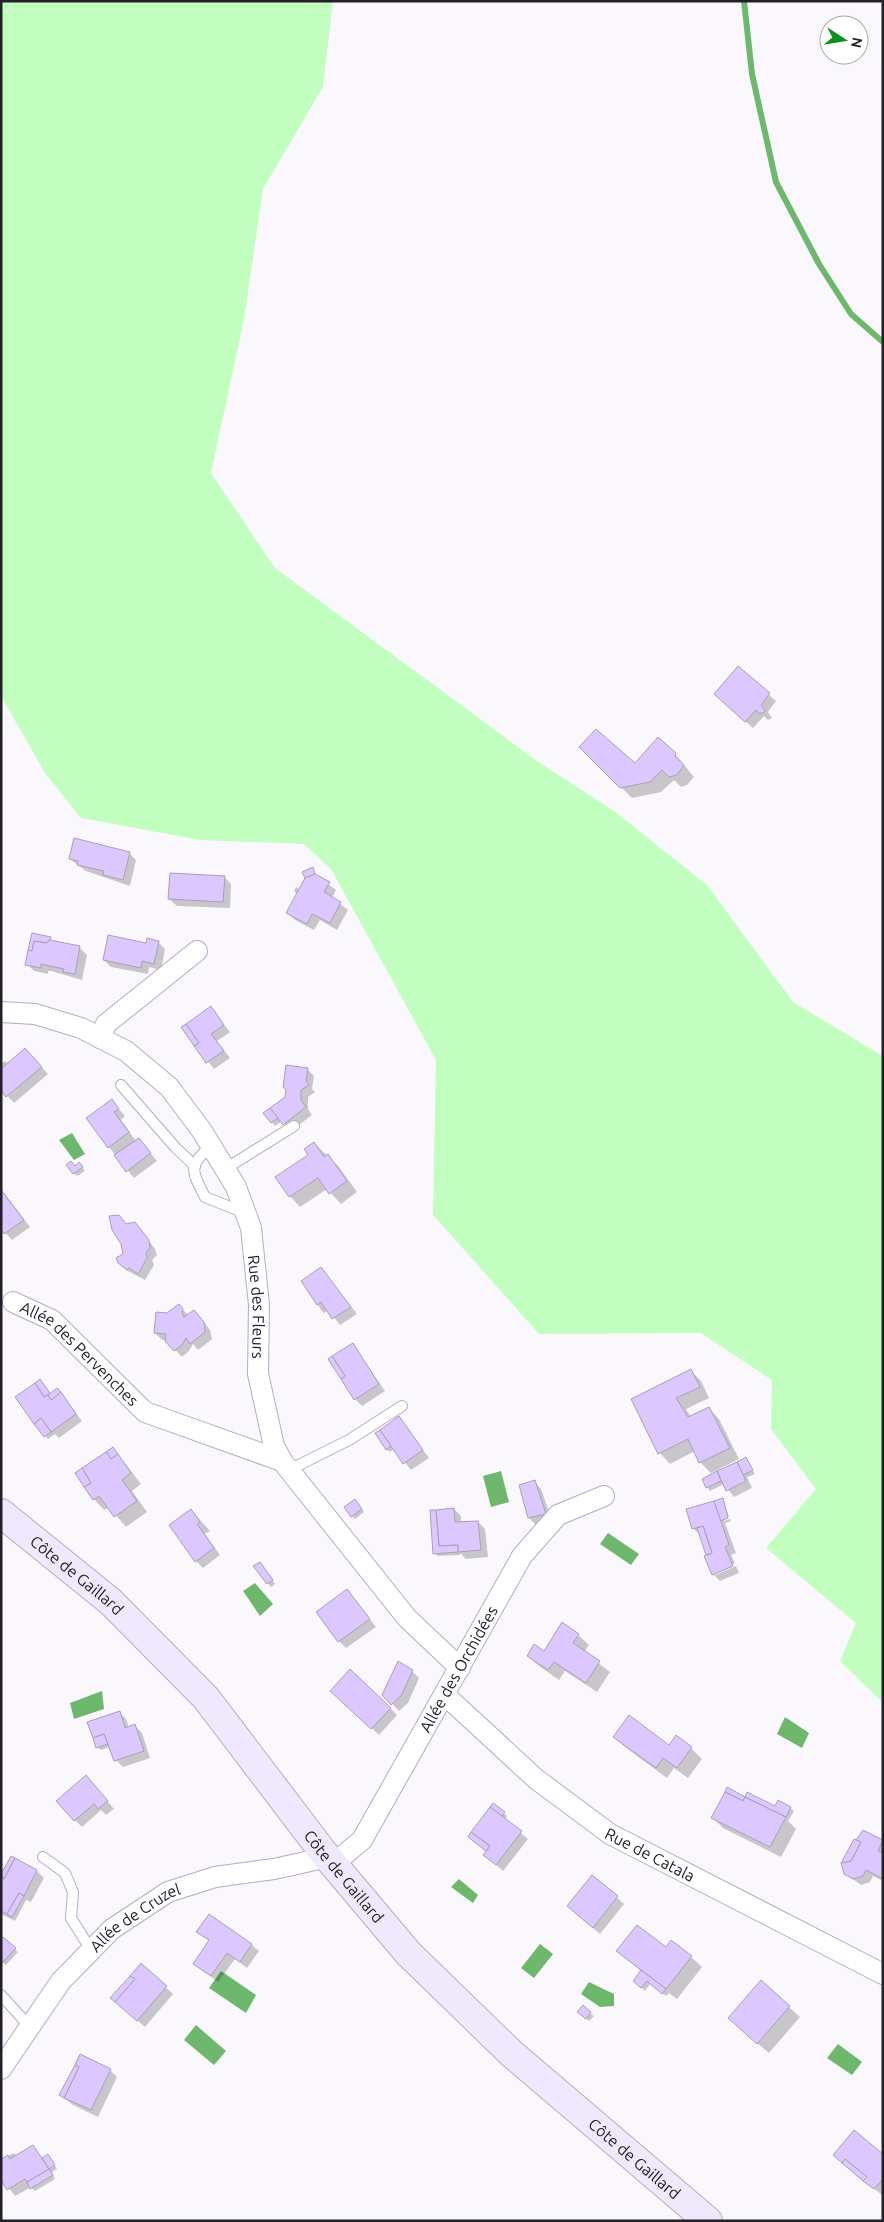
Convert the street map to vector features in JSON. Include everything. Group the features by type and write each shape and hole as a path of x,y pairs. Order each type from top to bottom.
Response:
{"street":[{"path":"100,1038 106,1024 197,951"},
{"name":"Rue des Fleurs","path":"1,1012 35,1014 81,1028 126,1051 169,1087 211,1146 236,1187 251,1228 260,1305 258,1374 274,1446 285,1465 407,1618 460,1668"},
{"name":"Allée des Pervenches","path":"13,1302 52,1320 145,1412 285,1465"},
{"name":"Allée des Orchidées","path":"330,1861 362,1840 522,1556 558,1516 604,1496"},
{"name":"Côte de Gaillard","path":"1,1513 111,1602 186,1676 262,1768 330,1861 408,1953 512,2054 692,2215 708,2221"},
{"name":"Rue de Catala","path":"445,1695 536,1779 610,1834 883,1974"},
{"name":"Allée de Cruzel","path":"1,2069 62,1981 91,1950 112,1929 168,1892 215,1877 330,1861"}],"lane":[{"path":"121,1085 175,1147 195,1166"},
{"path":"225,1169 294,1126"},
{"path":"211,1146 196,1159 193,1173 205,1197 246,1214"},
{"path":"285,1465 349,1440 402,1406"},
{"path":"43,1857 66,1874 73,1892 71,1918 91,1950"},
{"path":"1,1995 30,2027"}],"shaded area":[{"path":"1,1 333,1 323,87 263,189 244,319 211,473 275,568 537,761 614,811 707,885 793,1002 883,1056 883,1703 840,1661 856,1623 766,1548 816,1489 771,1429 772,1380 701,1333 539,1334 433,1215 436,1060 331,869 304,844 200,840 81,818 45,773 1,696"},
{"path":"72,1133 85,1154 74,1160 59,1140"},
{"path":"501,1471 509,1502 491,1507 483,1476"},
{"path":"608,1533 639,1554 631,1565 600,1544"},
{"path":"255,1583 273,1604 260,1616 243,1591"},
{"path":"102,1691 104,1709 74,1719 70,1703"},
{"path":"785,1717 809,1733 802,1748 777,1734"},
{"path":"459,1879 478,1895 473,1903 451,1887"},
{"path":"540,1944 553,1954 534,1978 521,1968"},
{"path":"221,1971 256,1995 246,2013 209,1988"},
{"path":"589,1982 614,1994 614,2006 600,2007 581,1994"},
{"path":"196,2025 226,2051 214,2065 184,2040"},
{"path":"838,2044 862,2062 852,2075 827,2058"}],"building":[{"path":"738,666 770,693 761,705 766,711 760,714 756,710 745,722 714,694"},
{"path":"596,729 635,763 658,737 676,753 675,756 684,765 677,775 669,777 662,770 650,782 620,788 579,747"},
{"path":"74,838 130,852 123,880 103,875 104,871 77,865 78,861 69,859"},
{"path":"313,867 315,874 305,878 302,872"},
{"path":"170,873 225,876 223,902 168,899"},
{"path":"315,874 330,882 324,892 341,902 330,923 312,914 307,924 286,913 305,878"},
{"path":"32,933 51,937 46,943 34,941 32,951 28,950"},
{"path":"108,935 146,943 147,938 159,941 154,964 142,961 141,968 103,960"},
{"path":"50,940 80,946 75,974 63,972 64,969 41,964 41,968 25,965 28,950 32,951 34,941 46,943"},
{"path":"211,1006 224,1025 211,1034 224,1051 206,1063 194,1046 199,1043 186,1024"},
{"path":"186,1024 199,1043 194,1046 181,1027"},
{"path":"25,1048 42,1067 6,1097 1,1091 1,1069"},
{"path":"286,1065 308,1068 306,1081 309,1085 301,1090 301,1100 306,1107 283,1125 270,1108 285,1097 286,1090 283,1087"},
{"path":"112,1099 119,1109 114,1112 129,1132 108,1148 86,1118"},
{"path":"270,1108 278,1118 271,1123 263,1113"},
{"path":"139,1138 151,1153 126,1172 114,1155"},
{"path":"314,1142 324,1157 328,1154 347,1181 329,1194 318,1178 289,1197 275,1177 308,1155 304,1149"},
{"path":"71,1161 75,1166 79,1162 83,1167 73,1174 66,1165"},
{"path":"1,1190 24,1220 4,1234 1,1230"},
{"path":"119,1215 126,1224 135,1222 149,1240 150,1248 146,1253 147,1258 138,1274 129,1268 127,1270 118,1263 116,1258 123,1254 121,1244 112,1230 109,1216"},
{"path":"321,1267 351,1307 332,1319 321,1302 317,1305 301,1281"},
{"path":"179,1304 183,1309 184,1317 194,1310 204,1322 205,1332 190,1344 186,1338 182,1345 174,1351 165,1341 166,1334 154,1333 156,1312 167,1313"},
{"path":"353,1343 379,1384 354,1400 341,1379 345,1376 332,1356"},
{"path":"332,1356 345,1376 341,1379 328,1359"},
{"path":"691,1369 700,1387 676,1398 688,1417 709,1407 730,1448 699,1463 688,1439 658,1454 631,1399"},
{"path":"40,1379 50,1393 44,1397 35,1383"},
{"path":"35,1383 44,1397 48,1395 51,1400 61,1392 76,1414 51,1432 41,1418 34,1424 15,1397"},
{"path":"57,1388 61,1392 51,1400 48,1395"},
{"path":"399,1416 423,1450 403,1464 380,1430"},
{"path":"41,1418 51,1432 44,1437 34,1424"},
{"path":"380,1430 391,1446 386,1450 375,1433"},
{"path":"113,1447 118,1454 111,1459 106,1452"},
{"path":"106,1452 111,1459 118,1454 131,1473 122,1480 137,1501 114,1517 99,1496 93,1500 84,1487 91,1483 82,1468"},
{"path":"746,1457 753,1470 743,1475 737,1462"},
{"path":"737,1462 746,1481 726,1491 717,1471"},
{"path":"82,1468 91,1483 84,1487 75,1473"},
{"path":"717,1471 721,1481 706,1488 702,1479"},
{"path":"535,1480 546,1514 528,1518 519,1485"},
{"path":"723,1498 728,1518 720,1521 714,1501"},
{"path":"355,1499 362,1509 351,1517 344,1507"},
{"path":"714,1501 729,1545 725,1547 733,1566 712,1575 704,1556 712,1553 703,1526 692,1529 686,1509"},
{"path":"454,1508 455,1522 478,1521 481,1550 458,1552 458,1545 439,1546 436,1510"},
{"path":"191,1509 200,1522 197,1524 214,1548 195,1562 169,1525"},
{"path":"430,1510 436,1510 439,1546 458,1545 458,1552 433,1554"},
{"path":"703,1526 712,1553 706,1555 697,1528"},
{"path":"260,1562 273,1580 267,1584 253,1566"},
{"path":"347,1589 370,1619 338,1642 316,1612"},
{"path":"562,1622 579,1634 573,1643 600,1661 586,1683 554,1662 548,1670 527,1656 534,1644 544,1651"},
{"path":"398,1661 413,1670 401,1696 391,1705 382,1695"},
{"path":"350,1669 391,1708 371,1729 330,1691"},
{"path":"120,1711 125,1728 135,1724 144,1751 114,1761 104,1734 93,1738 87,1722"},
{"path":"629,1715 669,1745 676,1735 692,1747 677,1768 663,1758 656,1768 613,1737"},
{"path":"104,1734 108,1744 96,1748 93,1738"},
{"path":"86,1775 108,1801 98,1809 94,1804 74,1821 56,1801"},
{"path":"727,1787 745,1797 743,1801 725,1792"},
{"path":"725,1792 743,1801 745,1797 786,1817 770,1847 711,1818"},
{"path":"747,1792 775,1806 778,1800 791,1807 786,1817 745,1797"},
{"path":"493,1803 505,1812 502,1816 490,1807"},
{"path":"490,1807 522,1831 496,1865 483,1855 490,1846 471,1832"},
{"path":"863,1830 883,1840 878,1851 883,1853 883,1879 866,1870 863,1876 853,1879 844,1874 841,1863 851,1861 861,1842 856,1840"},
{"path":"471,1832 490,1846 486,1851 468,1837"},
{"path":"854,1839 861,1842 851,1861 841,1863"},
{"path":"11,1856 15,1858 4,1879 1,1874"},
{"path":"15,1858 37,1870 24,1896 19,1893 7,1914 1,1911 1,1878 4,1879"},
{"path":"592,1875 618,1896 593,1928 567,1906"},
{"path":"19,1893 24,1896 12,1917 7,1914"},
{"path":"209,1914 252,1944 240,1962 227,1953 211,1976 193,1964 209,1940 196,1932"},
{"path":"637,1925 666,1947 671,1940 692,1956 666,1989 616,1951"},
{"path":"3,1937 16,1948 2,1963 1,1939"},
{"path":"141,1963 167,1986 137,2021 115,2002 135,1979 130,1976"},
{"path":"641,1970 666,1989 662,1994 647,1981 641,1988 633,1981"},
{"path":"130,1976 135,1979 115,2002 110,1998"},
{"path":"761,1980 790,2006 757,2044 728,2018"},
{"path":"583,2005 591,2012 586,2019 577,2012"},
{"path":"80,2054 111,2069 91,2110 64,2098 79,2067 75,2065"},
{"path":"75,2065 79,2067 64,2098 59,2095"},
{"path":"854,2130 883,2154 883,2179 874,2189 863,2181 867,2177 845,2159 842,2163 833,2155"},
{"path":"33,2145 49,2169 27,2182 25,2179 7,2190 1,2180 1,2159 8,2155 10,2159"},
{"path":"48,2154 55,2165 49,2169 42,2158"},
{"path":"845,2159 867,2177 863,2181 842,2163"},
{"path":"49,2169 53,2175 30,2189 27,2182"}],"waterway":[{"path":"744,1 752,74 776,182 819,264 851,314 883,342"}]}
